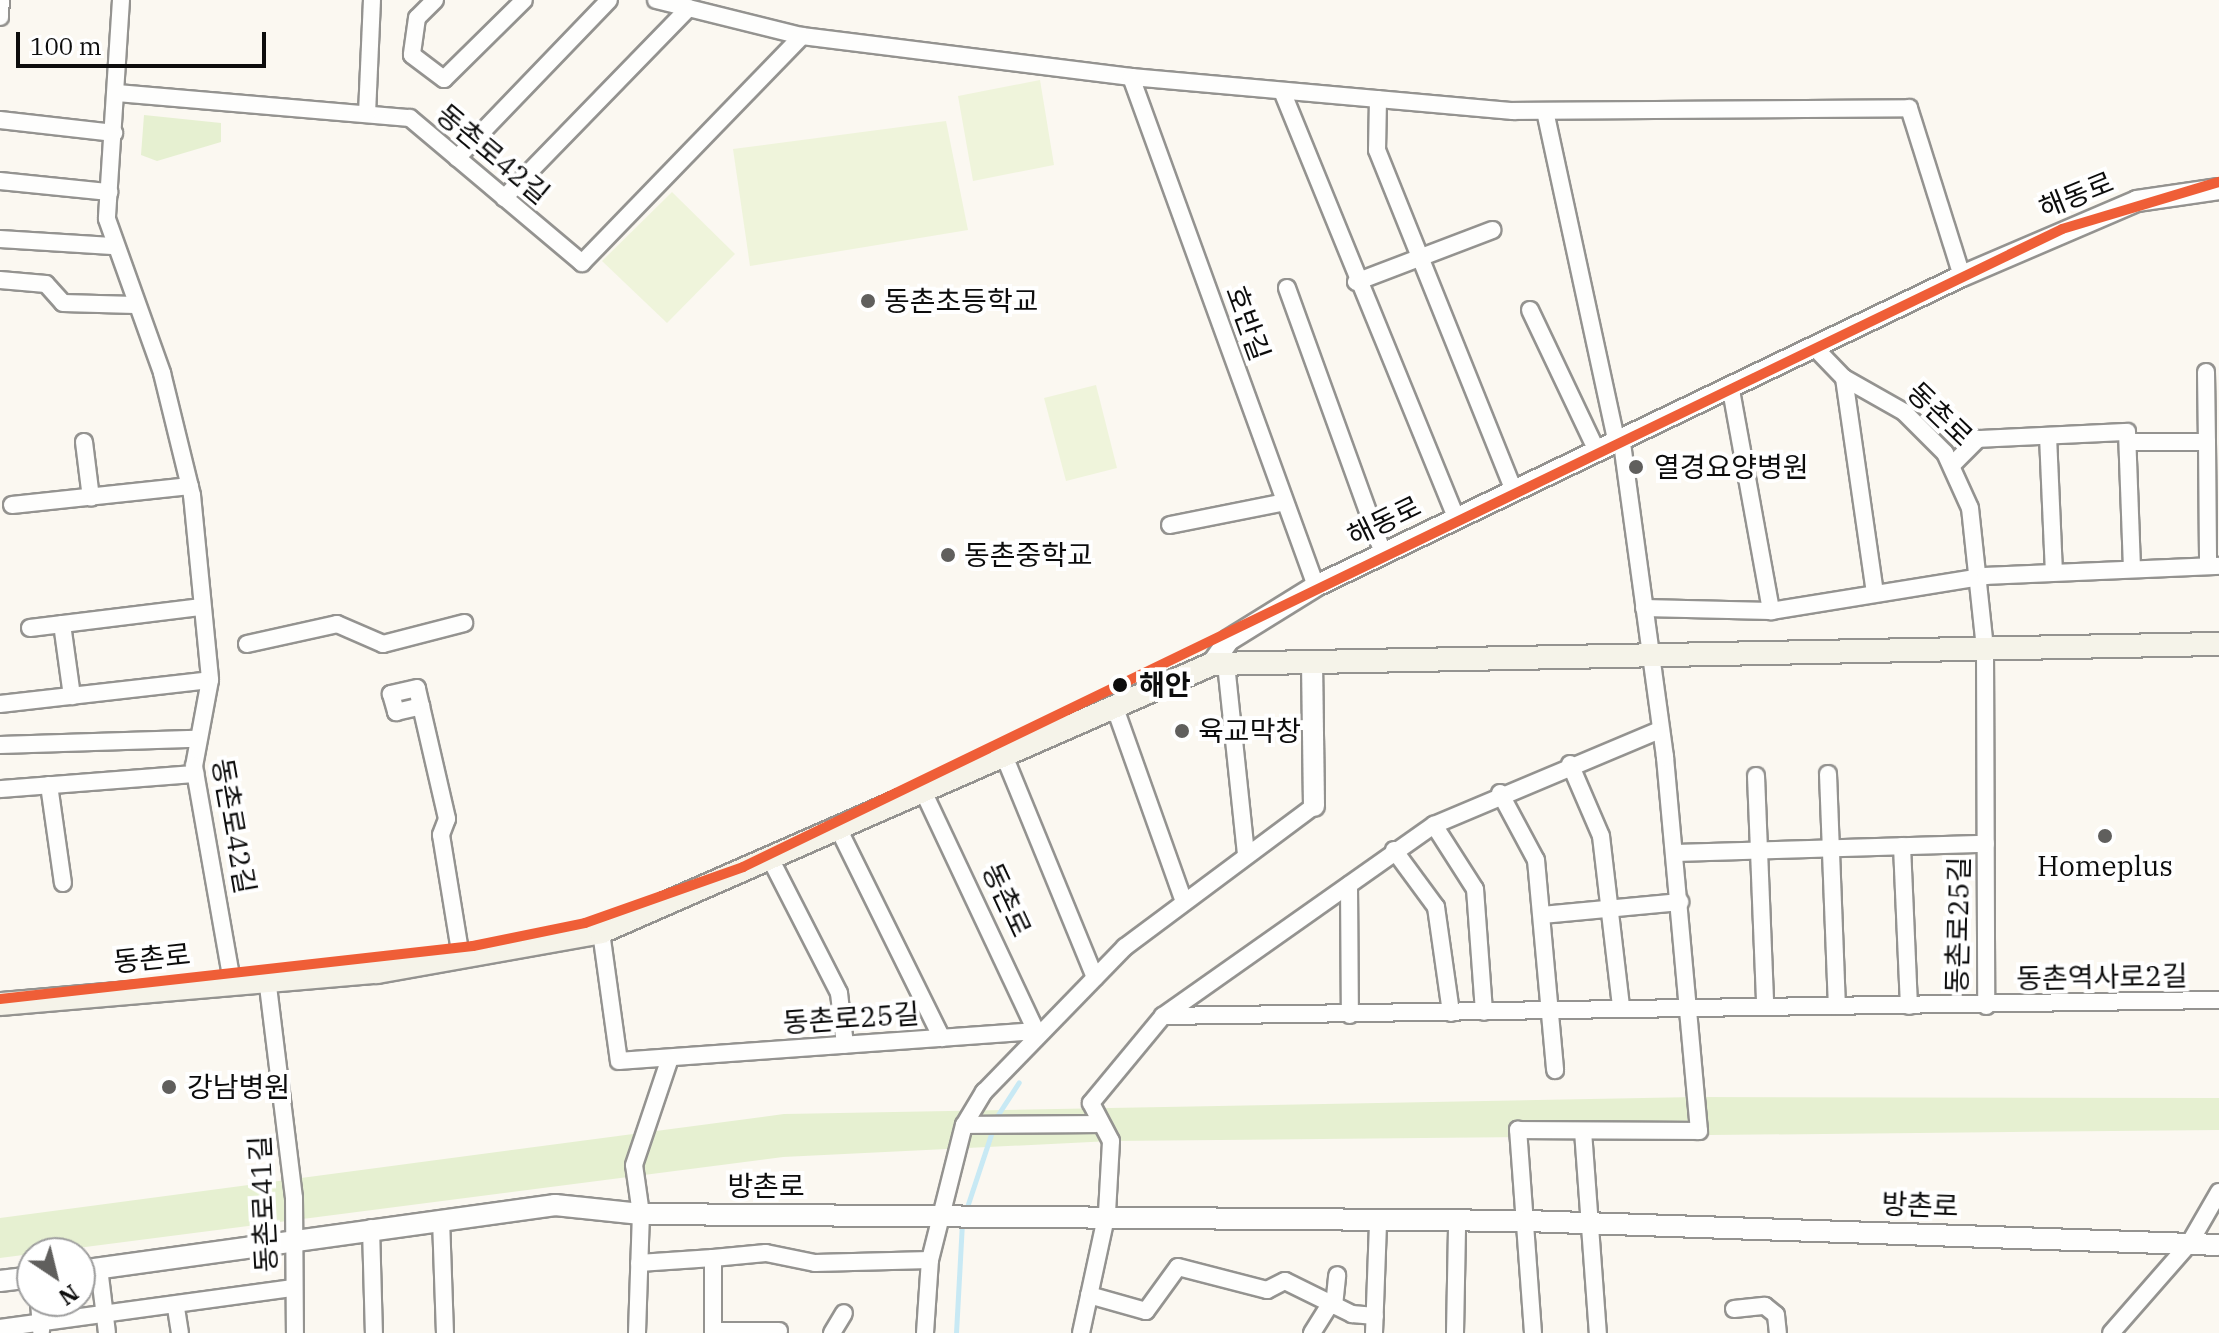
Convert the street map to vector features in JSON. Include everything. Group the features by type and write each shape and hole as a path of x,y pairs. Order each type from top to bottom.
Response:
{"main road":[{"name":"동촌로","path":"0,1004 461,957 601,932 772,862 1219,664 2219,644"}],"street":[{"path":"0,17 1,0"},
{"path":"117,93 121,0"},
{"path":"367,114 372,0"},
{"path":"435,0 417,18 412,55 444,79 524,0"},
{"path":"457,158 609,0"},
{"path":"656,0 802,36 1131,77 1282,91 1545,111 1851,113 1909,108 1962,276"},
{"path":"504,198 689,8"},
{"name":"동촌로42길","path":"232,981 195,774 196,739 210,680 190,486 162,373 112,246 109,192 117,93 410,118 582,263 802,36"},
{"name":"호반길","path":"1131,77 1316,586"},
{"path":"1282,91 1356,282 1456,518"},
{"path":"1378,99 1377,150 1513,489"},
{"path":"1533,1333 1518,1130 1699,1131 1691,1005 1644,608 1618,439 1545,111"},
{"path":"0,120 114,133"},
{"path":"0,181 109,192"},
{"name":"해동로","path":"1219,664 1229,640 1316,586 1596,449 1731,390 1962,276 2137,201 2219,189"},
{"path":"1356,282 1492,230"},
{"path":"0,239 112,246"},
{"path":"0,280 46,284 63,303 135,305"},
{"path":"1287,288 1383,553"},
{"path":"1530,310 1596,449"},
{"name":"동촌로","path":"1815,348 1844,378 1904,412 1952,465 1970,508 1980,576 1985,649"},
{"path":"1644,608 1771,611 1980,576 2132,566 2214,566 2206,372"},
{"path":"1844,378 1875,593"},
{"path":"1731,390 1771,611"},
{"path":"1952,465 1978,439 2127,432 2132,566"},
{"path":"2048,436 2054,571"},
{"path":"84,442 91,498"},
{"path":"2128,442 2207,442"},
{"path":"12,505 190,486"},
{"path":"1170,525 1285,502"},
{"path":"30,628 202,607"},
{"path":"247,644 337,624 383,644 464,623"},
{"path":"62,624 72,696"},
{"name":"동촌로25길","path":"1163,1016 1451,1013 1691,1005 1986,1006 1985,649"},
{"path":"925,1333 930,1260 964,1125 1036,1031 1095,977 1183,899 1314,806 1312,662"},
{"path":"1219,664 1246,854"},
{"path":"0,704 210,680"},
{"path":"421,706 447,819 441,835 461,957"},
{"path":"1115,708 1183,899"},
{"path":"1090,1123 1091,1103 1163,1016 1394,850 1434,825 1500,793 1658,731"},
{"path":"0,745 196,739"},
{"name":"동촌로","path":"1005,758 1095,977"},
{"path":"1570,764 1601,836 1621,1007"},
{"path":"0,789 195,774"},
{"path":"1828,774 1837,1006"},
{"path":"1756,776 1765,1005"},
{"path":"49,785 63,883"},
{"path":"1500,793 1536,860 1553,1010 1555,1070"},
{"name":"동촌로","path":"925,795 1036,1031"},
{"path":"1434,825 1475,889 1484,1012"},
{"path":"840,832 942,1038"},
{"path":"1675,853 1986,844"},
{"path":"1902,846 1909,1006"},
{"path":"1394,850 1436,907 1451,1013"},
{"path":"772,862 839,993 845,1045"},
{"path":"1349,885 1350,1015"},
{"path":"1542,915 1680,902"},
{"name":"동촌로25길","path":"601,932 619,1061 1036,1031"},
{"name":"동촌로41길","path":"267,978 295,1237 295,1333"},
{"path":"0,990 0,1004"},
{"name":"동촌역사로2길","path":"1986,1006 2219,1000"},
{"path":"637,1333 641,1214 634,1165 670,1058"},
{"path":"964,1125 1090,1123 1111,1141 1107,1213 1081,1333"},
{"path":"1583,1131 1598,1328"},
{"path":"2111,1333 2189,1244 2219,1192"},
{"name":"방촌로","path":"96,1269 295,1237 555,1205 641,1214 1107,1213 1457,1225 1526,1221 1590,1228 2219,1245"},
{"path":"441,1219 445,1333"},
{"path":"1089,1295 1146,1311 1178,1267 1267,1290 1285,1281 1374,1325 1378,1222"},
{"path":"1455,1333 1457,1225"},
{"path":"371,1228 374,1333"},
{"path":"639,1263 766,1253 815,1263 930,1260"},
{"path":"713,1258 713,1332 779,1331"},
{"path":"1312,1333 1332,1305 1337,1275"},
{"path":"0,1328 106,1324 176,1308 293,1288"},
{"path":"96,1290 106,1324"},
{"path":"1734,1309 1765,1306 1776,1315 1778,1333"},
{"path":"176,1308 180,1333"},
{"path":"832,1333 844,1313"}],"green space":[{"path":"1040,80 1054,165 973,181 958,96"},
{"path":"144,115 221,123 221,142 157,161 141,155"},
{"path":"946,121 968,230 750,266 733,149"},
{"path":"672,192 735,254 667,323 602,261"},
{"path":"1096,385 1117,468 1066,481 1044,398"},
{"path":"1696,1097 2219,1098 2219,1130 1111,1141 783,1157 96,1246 96,1237 16,1237 16,1256 0,1258 0,1218 784,1114"}],"waterway":[{"path":"965,1213 997,1116 1019,1082"},
{"path":"956,1333 962,1223"}],"transit line":[{"path":"0,999 473,946 585,923 743,867 2062,229 2219,182"}],"place":[{"name":"동촌초등학교","path":"868,301"},
{"name":"열경요양병원","path":"1636,467"},
{"name":"동촌중학교","path":"948,555"},
{"name":"해안","path":"1120,685"},
{"name":"육교막창","path":"1182,731"},
{"name":"Homeplus","path":"2105,836"},
{"name":"강남병원","path":"169,1087"}]}
